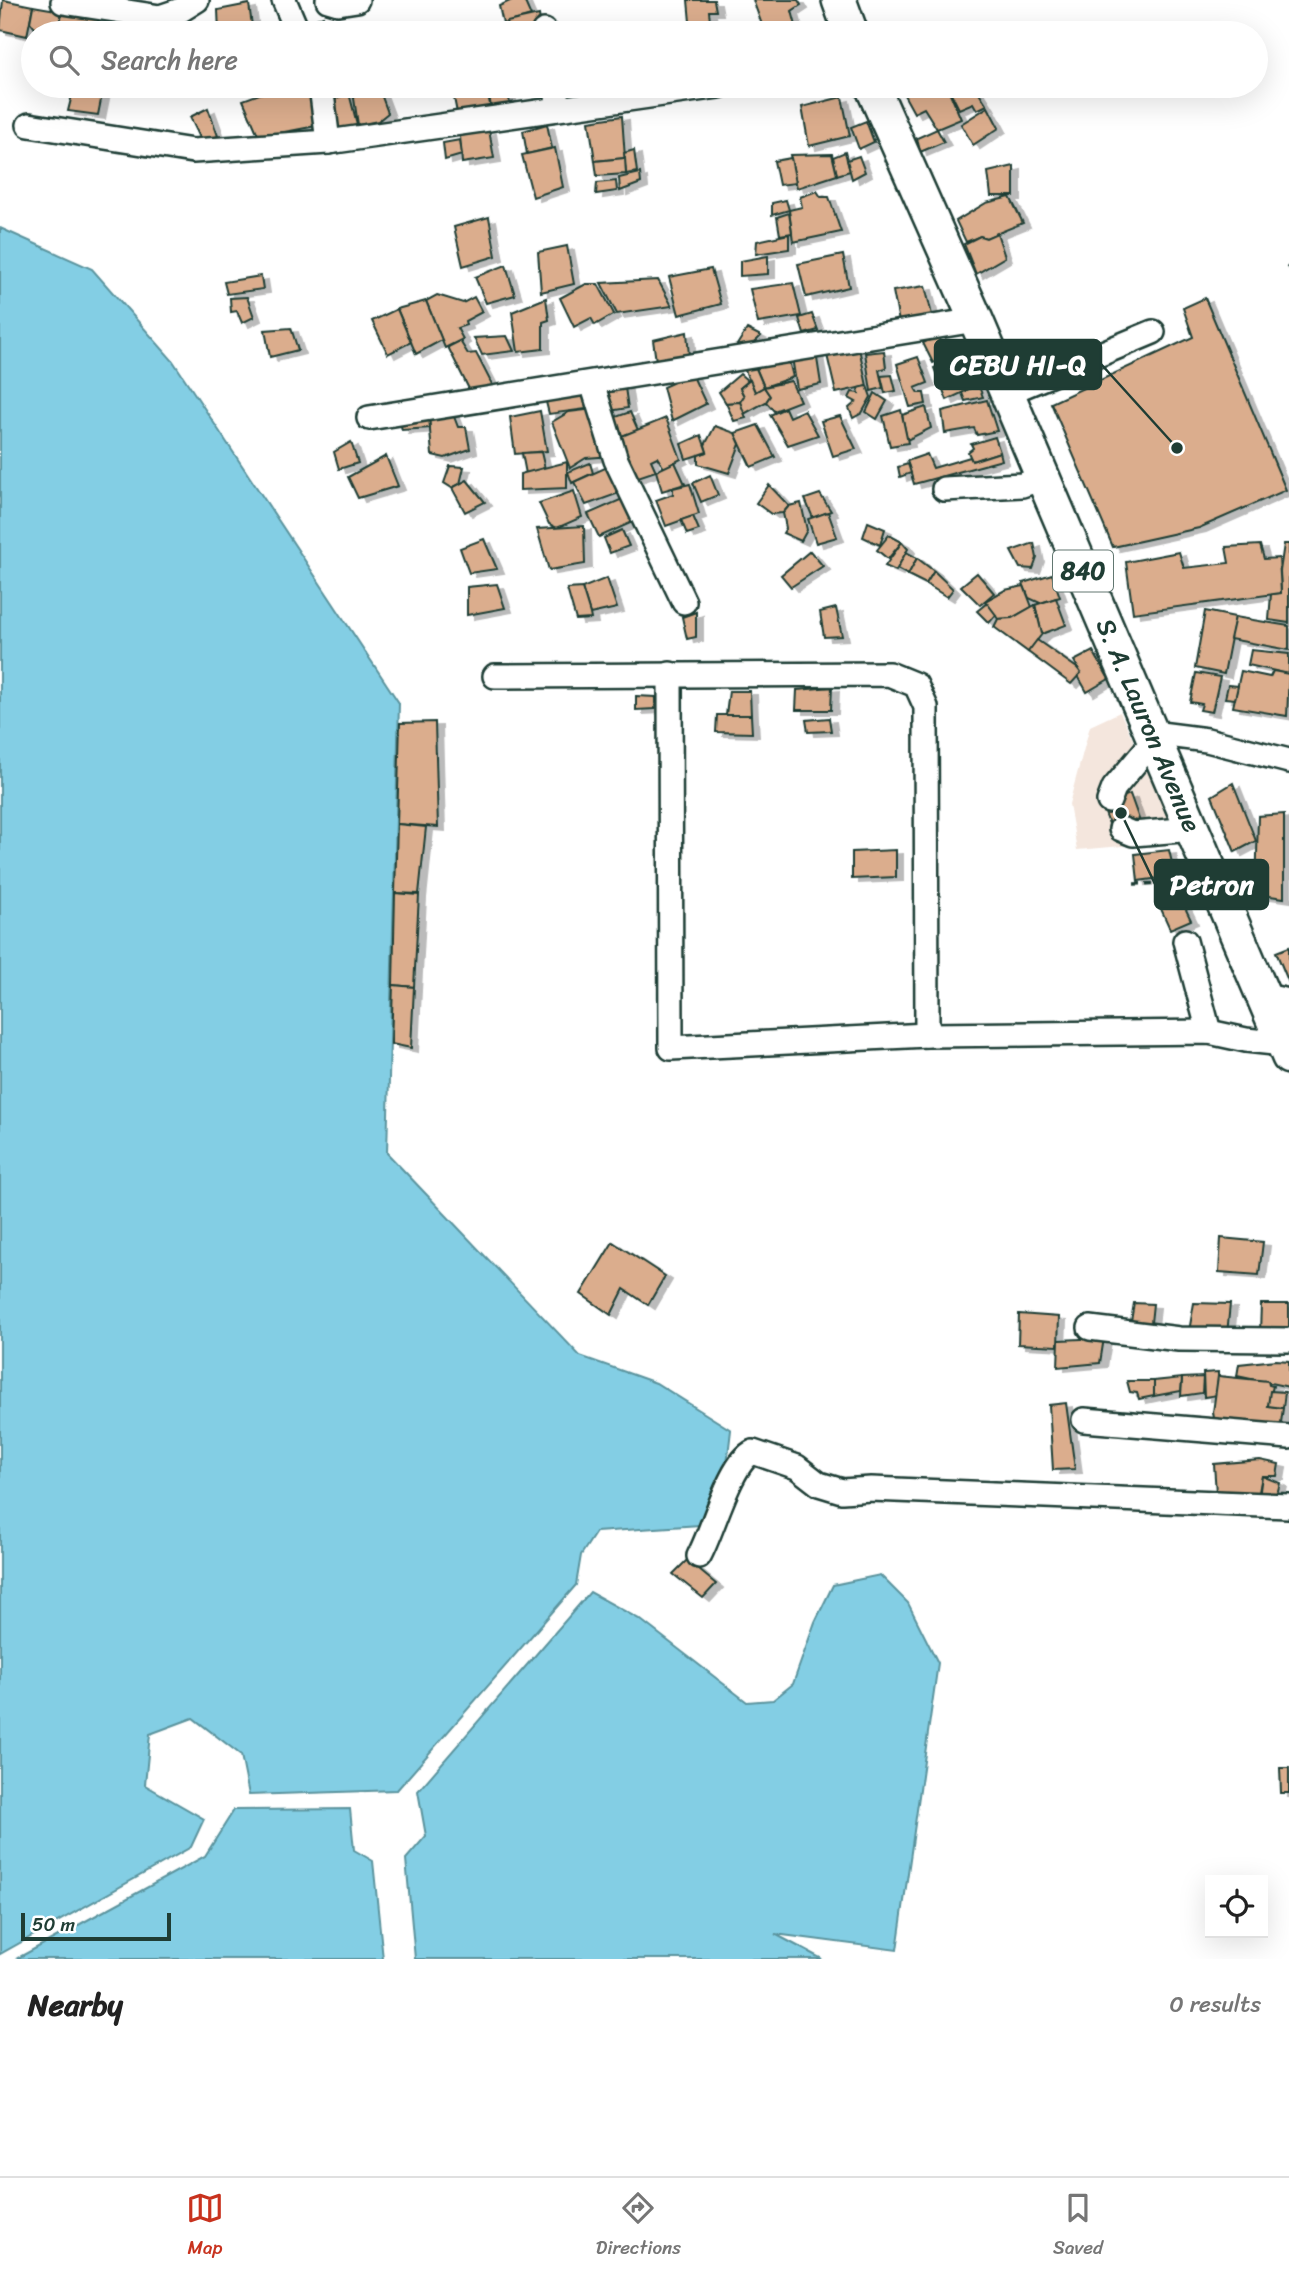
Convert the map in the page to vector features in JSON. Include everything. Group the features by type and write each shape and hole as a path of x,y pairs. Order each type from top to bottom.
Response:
{"highway":[{"path":"839,0 847,21"},
{"name":"S. A. Lauron Avenue","path":"877,98 976,320 1210,869 1277,998 1286,1050"}],"street":[{"path":"63,2 160,17 181,10 197,0"},
{"path":"284,0 293,21"},
{"path":"328,0 338,3 357,0"},
{"path":"322,98 328,142"},
{"path":"29,125 193,151 328,142 547,98"},
{"path":"369,418 976,320"},
{"path":"1007,393 1153,332"},
{"path":"592,383 616,460 684,602"},
{"path":"944,489 1022,485 1043,478"},
{"path":"670,674 671,1048 927,1035 1209,1032 1286,1050"},
{"path":"495,676 889,674 916,685 926,707 927,1035"},
{"path":"1110,802 1114,788 1153,736 1207,740 1289,761"},
{"path":"1121,829 1133,834 1193,829"},
{"path":"1185,941 1209,1032"},
{"path":"1090,1328 1179,1339 1289,1340"},
{"path":"1084,1420 1289,1437"},
{"path":"699,1556 712,1533 741,1460 753,1452 797,1467 819,1484 842,1491 871,1489 1289,1506"}],"path":[{"path":"1134,884 1172,883 1210,869"}],"shaded area":[{"path":"1120,712 1180,841 1077,850 1069,804 1090,726"}],"water":[{"path":"0,228 92,269 173,361 399,703 387,1153 580,1356 656,1383 731,1430 724,1489 700,1525 596,1532 581,1555 576,1585 397,1790 249,1795 241,1755 193,1718 150,1734 145,1785 204,1819 191,1847 0,1954"},
{"path":"880,1575 908,1603 938,1663 897,1950 775,1934 822,1959 415,1959 406,1859 426,1836 418,1791 590,1592 641,1620 747,1702 773,1700 793,1684 815,1622 833,1585"},
{"path":"350,1809 354,1850 373,1861 383,1959 16,1959 205,1856 234,1810"}],"building":[{"path":"3,0 33,6 30,21 21,21 21,35 0,30"},
{"path":"512,0 524,0 531,16 502,21 499,6"},
{"path":"688,0 714,0 716,11 709,11 710,21 690,21"},
{"path":"753,0 798,0 801,5 792,11 795,21 761,21"},
{"path":"249,4 251,21 218,21 218,10"},
{"path":"33,6 62,11 61,21 30,21"},
{"path":"62,11 99,17 98,21 61,21"},
{"path":"539,15 540,21 512,21"},
{"path":"323,16 326,21 311,21"},
{"path":"71,98 101,98 98,115 68,111"},
{"path":"314,98 316,126 259,137 243,100"},
{"path":"350,98 359,132 332,136 330,101"},
{"path":"354,98 382,98 388,113 378,121 358,125"},
{"path":"454,98 489,98 491,109 458,118"},
{"path":"490,98 509,98 510,107 491,109"},
{"path":"842,98 850,136 809,146 802,107"},
{"path":"906,98 952,98 961,119 937,129 924,108 914,113"},
{"path":"954,98 983,98 987,105 977,110 973,103 959,109"},
{"path":"988,107 999,128 973,145 961,124"},
{"path":"208,108 218,136 202,142 190,117"},
{"path":"622,116 625,158 595,161 589,121"},
{"path":"866,121 874,142 859,149 851,127"},
{"path":"547,124 552,148 527,154 523,131"},
{"path":"937,129 944,142 920,152 917,138"},
{"path":"489,130 494,158 462,163 460,136"},
{"path":"460,140 462,155 445,160 443,143"},
{"path":"555,148 563,187 533,197 522,155"},
{"path":"634,150 637,172 626,174 624,153"},
{"path":"845,152 850,171 837,175 833,157"},
{"path":"832,154 837,175 797,188 790,155"},
{"path":"859,156 865,172 852,179 847,160"},
{"path":"625,158 626,174 597,176 595,161"},
{"path":"791,158 796,183 779,185 774,161"},
{"path":"1014,166 1014,196 991,196 988,172"},
{"path":"640,173 641,183 620,191 619,178"},
{"path":"616,181 617,191 596,194 597,183"},
{"path":"817,191 821,197 829,197 841,232 793,242 789,210 802,207 800,197"},
{"path":"1010,197 1023,223 986,238 980,236 966,242 956,221 986,203"},
{"path":"786,200 789,210 772,215 772,203"},
{"path":"789,213 792,233 780,235 777,217"},
{"path":"489,217 496,256 463,266 454,227"},
{"path":"997,233 1005,257 976,274 964,244 980,236 986,238"},
{"path":"789,234 789,249 756,254 757,241"},
{"path":"567,246 574,284 541,292 538,252"},
{"path":"843,255 849,287 806,297 798,264"},
{"path":"768,256 768,274 740,276 740,261"},
{"path":"506,265 515,295 486,303 475,277"},
{"path":"711,269 721,304 679,315 669,277"},
{"path":"261,276 263,289 227,294 224,282"},
{"path":"658,280 672,306 617,314 601,283"},
{"path":"793,283 801,316 758,323 750,289"},
{"path":"586,284 598,284 614,314 595,325 591,318 574,327 560,298"},
{"path":"925,286 932,315 899,322 893,291"},
{"path":"437,295 463,303 474,297 482,312 465,321 466,325 457,328 463,339 445,348 426,301"},
{"path":"247,297 254,317 242,323 237,311 231,312 230,298"},
{"path":"546,298 549,320 543,322 543,349 518,352 512,312"},
{"path":"1205,298 1286,490 1199,528 1113,547 1051,403 1193,337 1183,308"},
{"path":"426,301 442,340 416,354 397,309"},
{"path":"397,309 411,342 388,354 372,321"},
{"path":"812,314 818,330 804,334 799,318"},
{"path":"291,328 298,350 270,357 265,330"},
{"path":"747,329 761,336 752,345 735,348"},
{"path":"687,332 689,356 656,361 653,340"},
{"path":"507,336 514,351 482,355 474,338"},
{"path":"938,336 948,357 933,363 923,343"},
{"path":"460,341 468,354 476,353 495,390 472,395 448,347"},
{"path":"859,348 867,386 836,393 827,355"},
{"path":"884,351 886,368 879,370 883,388 871,391 865,353"},
{"path":"816,352 821,384 797,389 792,357"},
{"path":"787,353 793,377 764,387 753,361"},
{"path":"918,357 928,383 915,388 918,393 924,393 926,404 910,407 897,364"},
{"path":"954,359 966,391 947,400 934,368"},
{"path":"755,366 764,387 755,392 745,371"},
{"path":"692,374 706,404 672,421 663,387"},
{"path":"740,374 748,381 740,388 744,396 740,402 726,403 719,392"},
{"path":"892,375 896,391 885,393 881,376"},
{"path":"750,380 755,392 764,387 770,396 766,402 744,414 740,402 744,396 740,388"},
{"path":"624,381 628,408 603,412 599,384"},
{"path":"791,381 800,401 774,411 766,402 770,396 764,387"},
{"path":"978,384 983,397 965,401 962,393"},
{"path":"581,386 586,409 549,414 544,394"},
{"path":"867,386 871,397 862,413 853,418 849,408 856,402 849,398 852,392 859,393 858,388"},
{"path":"875,393 887,401 877,419 866,412"},
{"path":"987,400 997,431 977,435 974,428 945,433 942,411"},
{"path":"740,402 746,418 734,421 726,403"},
{"path":"926,407 931,428 907,440 902,415"},
{"path":"785,408 789,417 804,410 818,435 788,445 770,415"},
{"path":"594,409 612,456 586,458 570,468 552,422 569,412"},
{"path":"901,410 908,443 890,446 883,416"},
{"path":"540,411 547,451 515,454 510,417"},
{"path":"630,412 638,430 619,437 613,418"},
{"path":"453,414 458,427 466,427 470,449 445,458 432,455 429,418"},
{"path":"840,416 856,449 833,456 821,421"},
{"path":"429,418 430,428 402,430 399,419"},
{"path":"666,418 681,459 664,468 657,457 651,460 656,471 632,479 617,438"},
{"path":"758,425 775,457 751,467 735,433"},
{"path":"715,426 735,433 740,444 729,473 698,464 698,455 707,452 705,445"},
{"path":"701,435 707,452 686,459 681,444"},
{"path":"995,437 1000,452 972,461 968,452 973,448 971,444"},
{"path":"351,442 358,463 339,469 334,452"},
{"path":"541,452 545,469 526,474 522,453"},
{"path":"1000,452 1002,460 914,484 907,461 927,454 933,468 970,457 972,461"},
{"path":"386,456 398,486 358,498 348,477"},
{"path":"567,462 567,488 520,490 520,474"},
{"path":"675,462 685,484 662,491 656,471"},
{"path":"590,463 593,473 572,483 568,472"},
{"path":"616,463 625,491 586,505 574,482"},
{"path":"908,464 911,473 900,477 898,467"},
{"path":"450,466 464,467 460,484 452,488 444,483"},
{"path":"710,475 718,495 701,502 693,483"},
{"path":"467,480 485,502 465,512 452,488"},
{"path":"690,484 699,514 666,526 656,500 673,494 673,488"},
{"path":"769,485 789,506 783,513 771,514 756,503"},
{"path":"574,491 582,517 557,528 549,524 539,503"},
{"path":"820,494 831,511 813,518 805,499"},
{"path":"627,497 635,521 599,537 588,514"},
{"path":"801,503 807,530 801,541 783,533 786,528 783,513 789,506"},
{"path":"828,512 837,537 816,543 808,519"},
{"path":"693,516 699,530 687,534 681,520"},
{"path":"868,522 885,529 880,545 863,537"},
{"path":"584,526 585,564 549,570 537,529"},
{"path":"622,530 629,546 610,553 604,538"},
{"path":"889,535 902,542 888,559 877,550"},
{"path":"484,539 497,569 469,573 460,548"},
{"path":"902,542 908,549 896,571 885,566"},
{"path":"1034,543 1037,558 1033,569 1020,568 1011,551"},
{"path":"1284,544 1289,544 1289,623 1269,620 1271,594 1281,593 1280,571"},
{"path":"1260,545 1264,559 1279,558 1281,593 1133,613 1126,562 1179,552 1184,568 1229,563 1226,547"},
{"path":"810,551 823,566 791,587 781,575"},
{"path":"906,552 917,558 908,575 897,569"},
{"path":"917,558 934,571 926,584 908,575"},
{"path":"934,571 953,589 947,597 926,584"},
{"path":"977,573 994,593 980,605 961,586"},
{"path":"1052,574 1060,597 1040,603 1029,598 1023,583"},
{"path":"607,578 617,608 590,614 582,588"},
{"path":"497,584 505,608 467,615 467,587"},
{"path":"1024,586 1032,607 1012,618 998,619 985,601 1005,590"},
{"path":"582,588 591,619 576,620 567,589"},
{"path":"1056,598 1066,625 1042,634 1035,605"},
{"path":"987,603 996,615 989,623 977,611"},
{"path":"1035,605 1042,634 1028,652 994,627 998,619 1012,618"},
{"path":"836,608 842,636 824,637 820,612"},
{"path":"1205,611 1235,617 1224,674 1195,668"},
{"path":"696,612 696,637 687,639 682,617"},
{"path":"1235,617 1289,626 1289,650 1230,639"},
{"path":"1037,640 1081,673 1071,684 1028,652"},
{"path":"1251,650 1289,654 1289,674 1248,665"},
{"path":"1093,651 1109,679 1087,692 1078,676 1081,673 1074,661"},
{"path":"1241,671 1270,677 1273,671 1289,674 1287,716 1233,707"},
{"path":"1196,673 1220,677 1212,712 1200,710 1202,704 1190,702"},
{"path":"1228,685 1238,686 1235,699 1225,698"},
{"path":"832,687 831,710 796,710 797,690"},
{"path":"729,691 750,691 751,715 726,715"},
{"path":"636,696 656,697 655,709 636,710"},
{"path":"717,715 751,715 752,733 716,732"},
{"path":"829,718 831,731 808,732 806,720"},
{"path":"435,722 438,827 397,824 400,723"},
{"path":"1233,783 1256,841 1235,852 1212,796"},
{"path":"1130,794 1140,822 1112,832 1102,805"},
{"path":"1284,814 1284,898 1256,894 1258,816"},
{"path":"397,824 426,827 419,894 395,893"},
{"path":"896,850 896,877 852,879 852,852"},
{"path":"1169,850 1175,876 1138,881 1135,854"},
{"path":"1177,891 1191,920 1170,929 1157,900"},
{"path":"395,893 419,895 414,987 393,985"},
{"path":"1289,947 1289,983 1276,952"},
{"path":"393,985 414,987 411,1048 391,1044"},
{"path":"1221,1238 1263,1242 1259,1275 1219,1272"},
{"path":"613,1242 665,1276 648,1305 624,1289 611,1315 581,1294"},
{"path":"1134,1303 1153,1304 1150,1332 1136,1332 1138,1321 1131,1321"},
{"path":"1194,1303 1230,1304 1227,1334 1188,1337"},
{"path":"1261,1304 1289,1304 1289,1334 1260,1332"},
{"path":"1019,1314 1059,1317 1058,1346 1018,1344"},
{"path":"1104,1338 1100,1363 1058,1367 1059,1340"},
{"path":"1289,1361 1289,1387 1237,1376 1239,1364"},
{"path":"1218,1372 1218,1395 1204,1397 1203,1373"},
{"path":"1218,1376 1268,1381 1269,1385 1273,1386 1268,1406 1283,1408 1280,1430 1215,1425 1213,1412"},
{"path":"1203,1377 1202,1393 1181,1396 1182,1378"},
{"path":"1182,1378 1181,1391 1154,1396 1154,1381"},
{"path":"1127,1381 1154,1381 1154,1396 1139,1399 1137,1393 1130,1392"},
{"path":"1270,1391 1285,1392 1283,1408 1268,1406"},
{"path":"1066,1403 1075,1469 1053,1470 1049,1405"},
{"path":"1260,1460 1279,1464 1277,1476 1262,1476 1259,1492 1216,1493 1214,1464"},
{"path":"1262,1476 1280,1483 1276,1498 1259,1497"},
{"path":"687,1560 716,1584 703,1598 673,1574"},
{"path":"1280,1768 1289,1768 1289,1793 1281,1793"}],"place":[{"name":"CEBU HI-Q","path":"1177,448"},
{"name":"Petron","path":"1121,813"}]}
